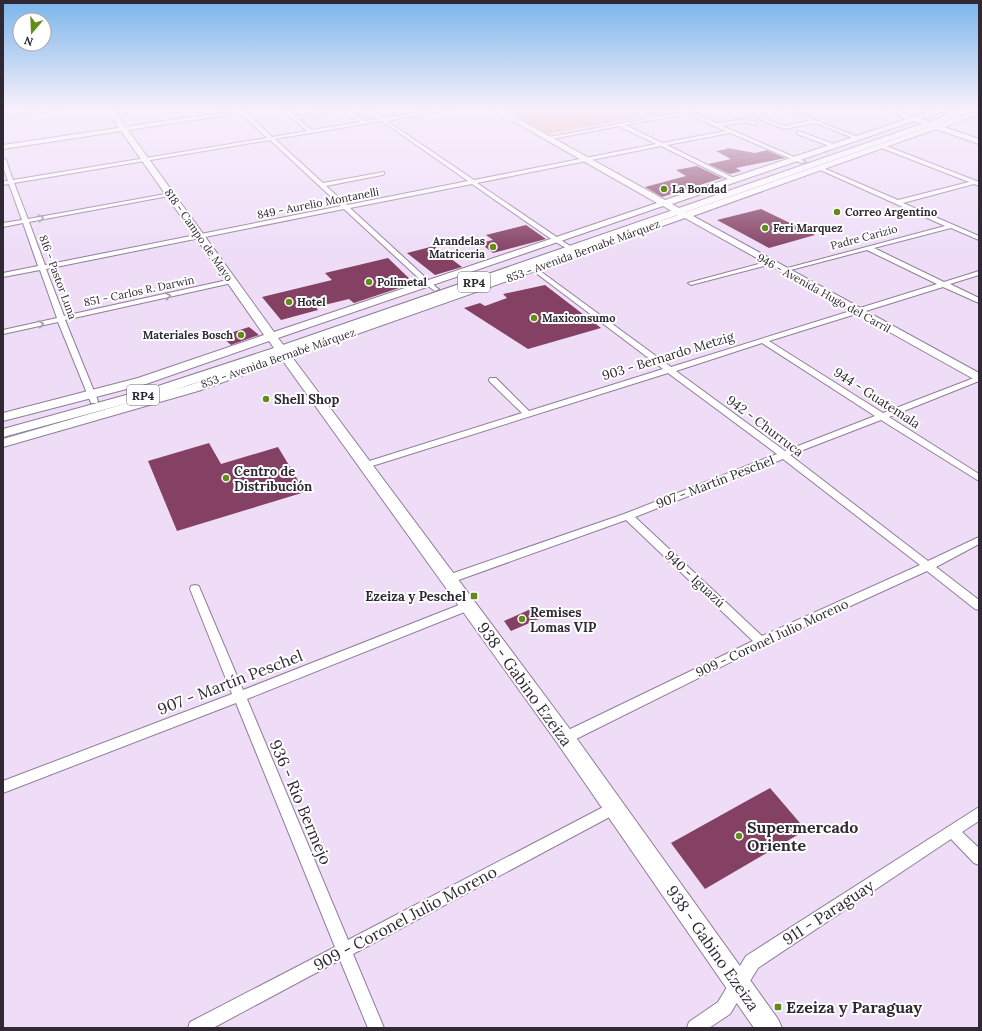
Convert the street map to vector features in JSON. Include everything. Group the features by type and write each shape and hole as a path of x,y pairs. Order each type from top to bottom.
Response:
{"main road":[{"name":"853 - Avenida Bernabé Márquez","path":"673,209 812,156"},
{"name":"853 - Avenida Bernabé Márquez","path":"3,425 93,398 278,347 431,286 673,209 819,156"},
{"name":"853 - Avenida Bernabé Márquez","path":"3,433 117,403 278,347 563,244"},
{"path":"117,403 151,401"}],"street":[{"name":"818 - Campo de Mayo","path":"142,156 278,347"},
{"path":"3,183 167,156"},
{"path":"291,156 431,286"},
{"path":"434,156 563,244"},
{"name":"946 - Avenida Hugo del Carril","path":"579,156 979,378"},
{"name":"849 - Aurelio Montanelli","path":"3,276 606,156"},
{"path":"685,156 734,180"},
{"path":"790,156 799,160"},
{"name":"853 - Avenida Bernabé Márquez","path":"3,443 151,401 278,347 534,269 673,209 734,180 808,156"},
{"name":"853 - Avenida Bernabé Márquez","path":"563,244 673,209 819,168 852,156"},
{"path":"908,156 977,182"},
{"name":"816 - Pastor Luna","path":"3,160 61,319 93,398"},
{"path":"819,168 979,238"},
{"path":"322,185 382,174"},
{"path":"899,202 977,182"},
{"path":"3,225 171,195"},
{"name":"Padre Carizio","path":"783,270 951,226"},
{"path":"965,232 979,228"},
{"path":"868,248 979,301"},
{"path":"691,284 770,263"},
{"name":"942 - Churruca","path":"534,269 784,455 979,606"},
{"name":"903 - Bernardo Metzig","path":"366,465 667,369 979,273"},
{"name":"851 - Carlos R. Darwin","path":"3,332 232,281"},
{"name":"944 - Guatemala","path":"762,340 979,478"},
{"name":"938 - Gabino Ezeiza","path":"278,347 565,738 769,1028"},
{"name":"907 - Martín Peschel","path":"449,579 628,516 979,378"},
{"path":"493,380 527,414"},
{"name":"853 - Avenida Bernabé Márquez","path":"3,417 93,398"},
{"name":"940 - Iguazú","path":"628,516 761,642"},
{"name":"909 - Coronel Julio Moreno","path":"565,738 761,642 928,566 979,540"},
{"name":"936 - Río Bermejo","path":"195,589 376,1028"},
{"name":"907 - Martín Peschel","path":"3,787 239,697 468,606"},
{"name":"909 - Coronel Julio Moreno","path":"196,1028 614,808"},
{"name":"911 - Paraguay","path":"695,1028 724,1008 752,962 979,813"},
{"path":"952,831 979,858"}],"building":[{"path":"726,156 781,156 785,158 736,168 741,171 730,174 708,164 731,159"},
{"path":"697,166 722,178 662,197 645,187 686,176 676,170"},
{"name":"Feri Marquez","path":"761,209 815,235 769,248 717,220"},
{"path":"526,225 546,239 493,253 480,243 493,240 486,235"},
{"path":"434,246 462,267 435,275 407,253"},
{"name":"Polimetal","path":"388,258 414,283 354,303 349,299 316,307 318,310 281,320 262,297 332,280 325,273"},
{"name":"Maxiconsumo","path":"545,285 601,328 528,349 464,308 480,303 485,306 507,298 503,294"},
{"name":"Materiales Bosch","path":"249,327 259,335 231,345 221,336"},
{"name":"Centro de Distribución","path":"209,443 221,464 278,447 305,492 177,531 148,461"},
{"name":"Remises Lomas VIP","path":"533,608 541,618 511,631 504,621"},
{"name":"Supermercado Oriente","path":"770,788 806,830 705,889 671,843"}],"place":[{"name":"La Bondad","path":"664,189"},
{"name":"Correo Argentino","path":"837,212"},
{"name":"Feri Marquez","path":"765,228"},
{"name":"Arandelas Matriceria","path":"493,247"},
{"name":"Polimetal","path":"369,282"},
{"name":"Hotel","path":"289,302"},
{"name":"Maxiconsumo","path":"534,318"},
{"name":"Materiales Bosch","path":"241,335"},
{"name":"Shell Shop","path":"266,399"},
{"name":"Centro de Distribución","path":"226,478"},
{"name":"Ezeiza y Peschel","path":"474,596"},
{"name":"Remises Lomas VIP","path":"522,619"},
{"name":"Supermercado Oriente","path":"739,836"},
{"name":"Ezeiza y Paraguay","path":"778,1007"}]}
